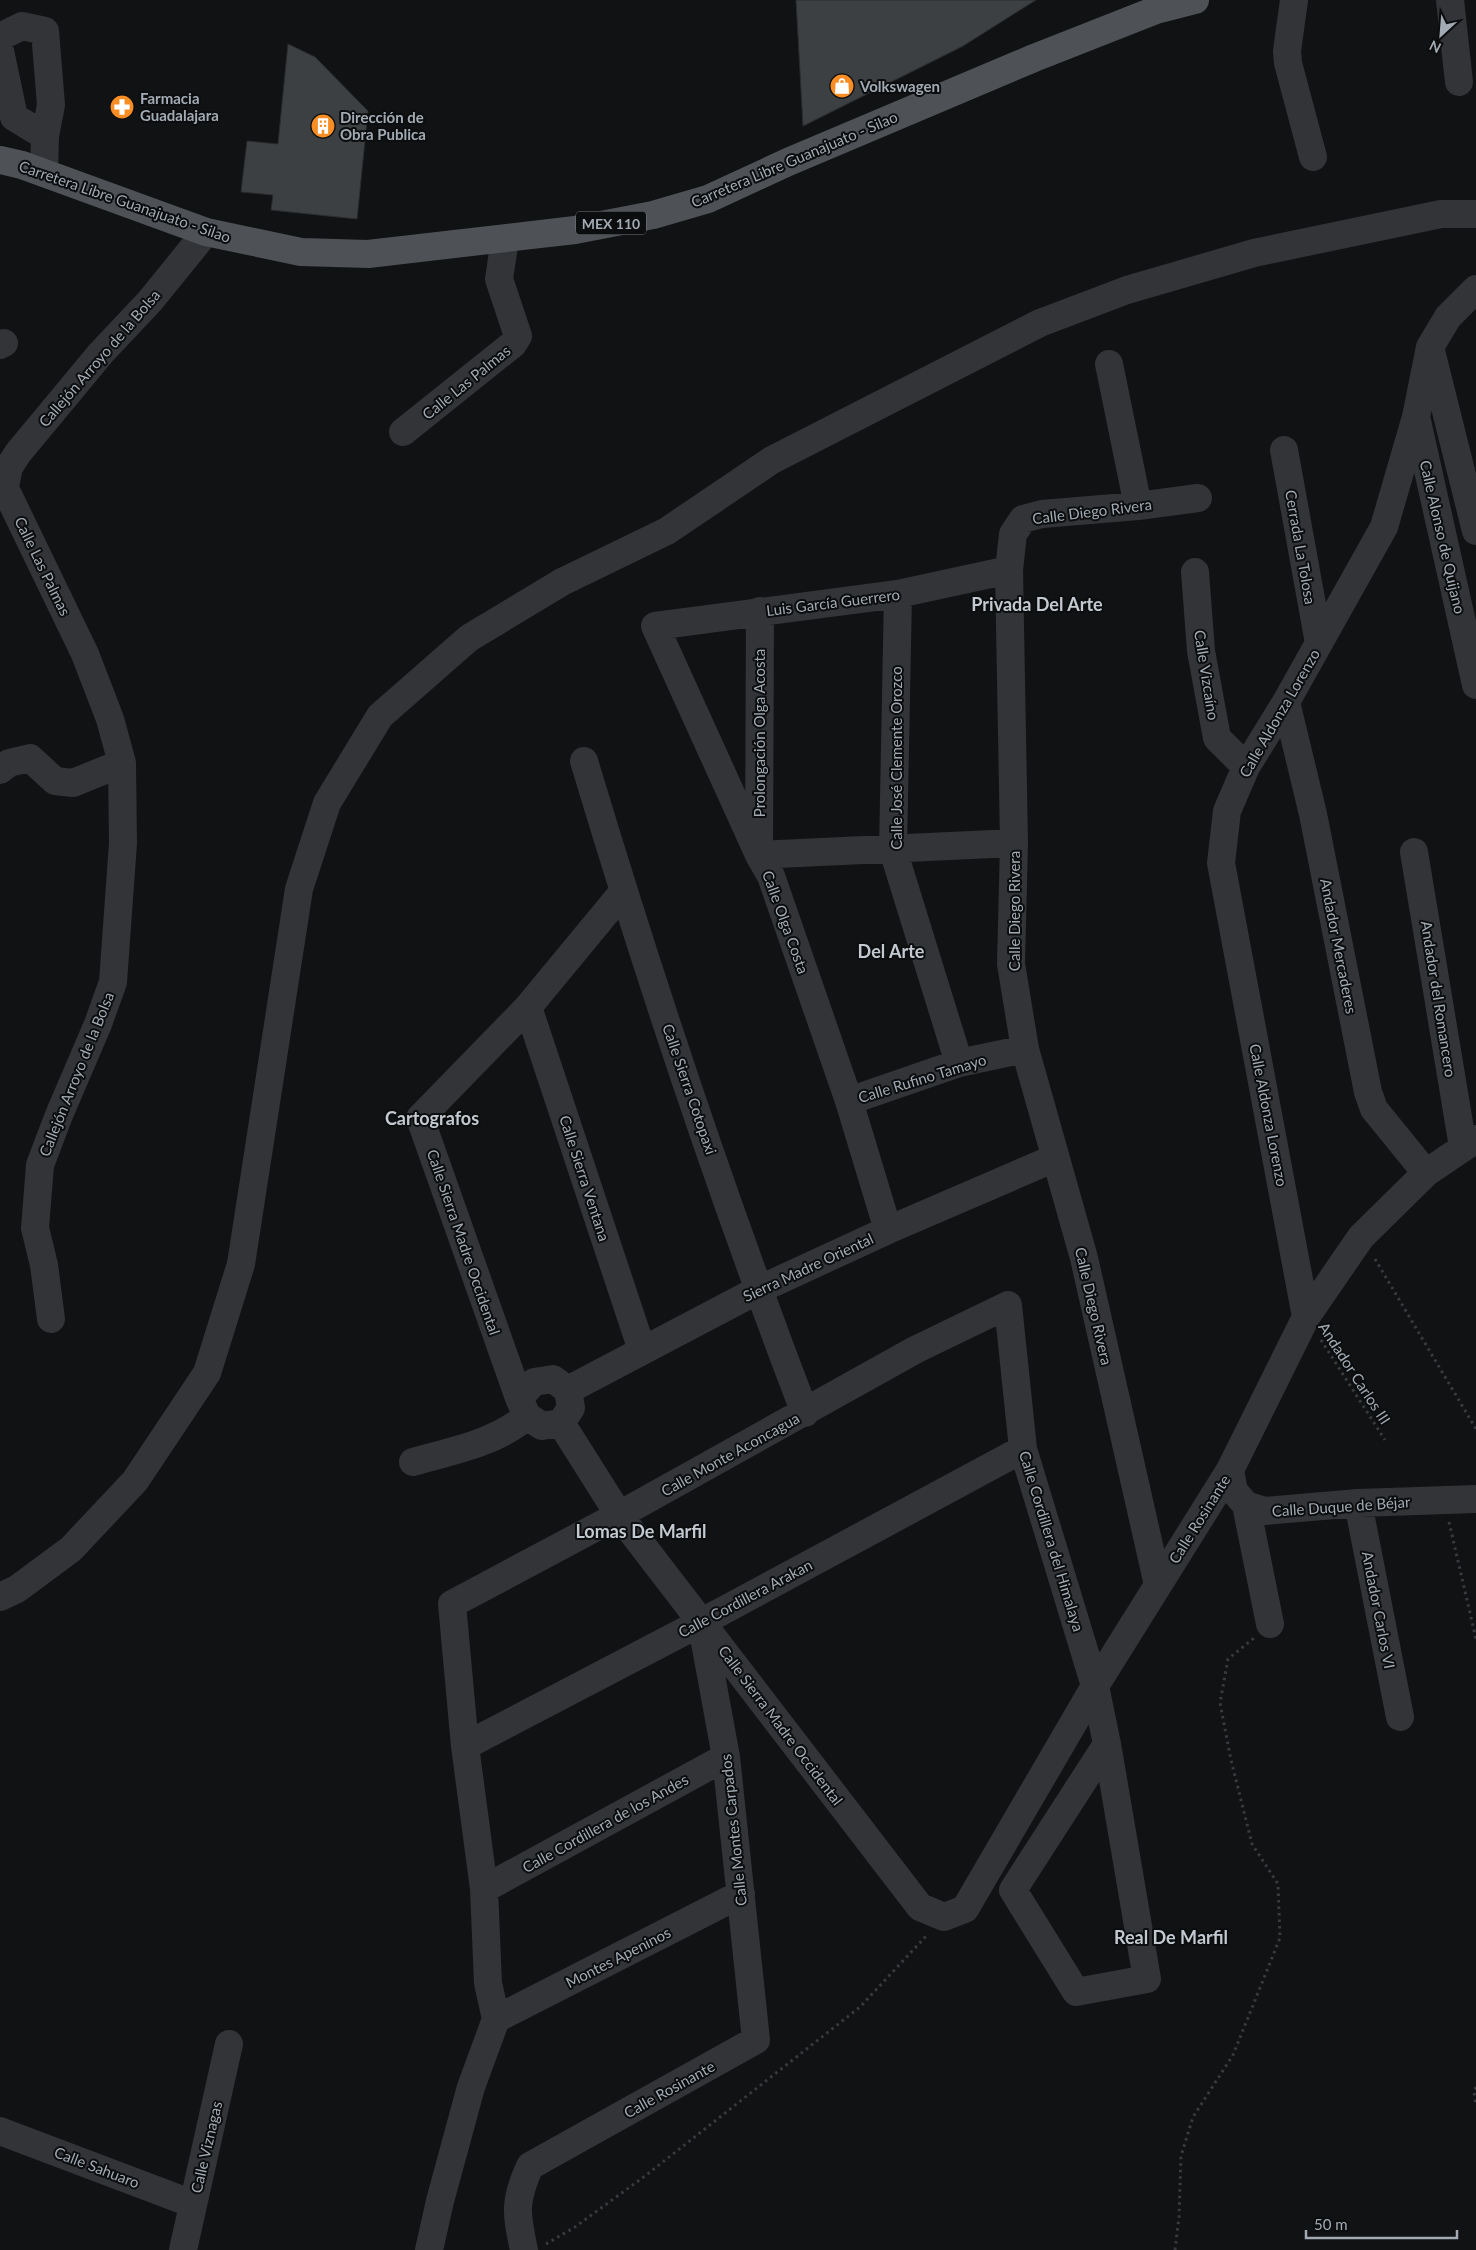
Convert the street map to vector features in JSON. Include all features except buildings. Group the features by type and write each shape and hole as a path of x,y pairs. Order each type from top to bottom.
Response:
{"main road":[{"name":"Carretera Libre Guanajuato - Silao","path":"22,166 206,232 301,252 368,254 575,230 654,215 708,199 788,162 1034,58 1156,10 1195,0"},
{"path":"0,142 22,166"}],"street":[{"path":"1294,0 1287,51 1288,63 1314,157"},
{"path":"1450,0 1459,82"},
{"path":"0,37 22,26 45,31 51,105 45,136 22,166"},
{"path":"0,51 14,117 45,136"},
{"path":"0,1597 16,1589 72,1549 135,1481 207,1373 241,1264 299,889 327,803 380,716 469,638 545,592 667,531 772,460 1040,323 1127,290 1254,253 1441,214 1476,214"},
{"name":"Callejón Arroyo de la Bolsa","path":"2,484 9,467 18,453 101,353 150,301 206,232"},
{"name":"Calle Las Palmas","path":"403,432 513,344 518,336 499,279 505,238"},
{"name":"Calle Aldonza Lorenzo","path":"1306,1317 1221,863 1227,811 1246,766 1286,702 1384,527 1416,417 1430,347 1448,318 1476,289"},
{"path":"1430,347 1476,531"},
{"path":"1109,364 1138,506"},
{"name":"Calle Alonso de Quijano","path":"1416,417 1476,685"},
{"name":"Cerrada La Tolosa","path":"1284,450 1319,643"},
{"name":"Calle Las Palmas","path":"2,484 85,654"},
{"name":"Calle Diego Rivera","path":"1158,1585 1084,1258 1025,1049 1012,964 1014,843 1009,570 1013,534 1023,519 1042,514 1138,506 1198,498"},
{"name":"Luis García Guerrero","path":"655,626 898,594 1009,570"},
{"name":"Calle Vizcaíno","path":"1195,572 1201,651 1217,738 1246,766"},
{"name":"Calle José Clemente Orozco","path":"898,594 893,850 959,1063"},
{"name":"Prolongación Olga Acosta","path":"759,855 760,611"},
{"name":"Calle Olga Costa","path":"655,626 759,855 772,876 849,1101 888,1230"},
{"name":"Callejón Arroyo de la Bolsa","path":"51,1320 44,1265 35,1228 40,1165 98,1024 113,982 124,843 122,763 110,719 85,654"},
{"name":"Andador Mercaderes","path":"1286,702 1313,814 1368,1092 1374,1109 1426,1173"},
{"path":"0,770 9,763 30,758 55,781 73,783 122,763"},
{"name":"Calle Sierra Cotopaxi","path":"584,761 624,892 758,1290 805,1413"},
{"path":"759,855 1014,843"},
{"name":"Andador del Romancero","path":"1414,852 1469,1143"},
{"name":"Calle Sierra Madre Occidental","path":"523,1407 420,1118 528,1007 624,892"},
{"name":"Calle Sierra Ventana","path":"528,1007 642,1350"},
{"name":"Calle Rufino Tamayo","path":"849,1101 959,1063 1025,1049"},
{"name":"Calle Rosinante","path":"944,1917 965,1909 1095,1686 1230,1470 1306,1317 1361,1237 1426,1173 1469,1143"},
{"name":"Sierra Madre Oriental","path":"568,1390 758,1290 888,1230 1055,1158"},
{"name":"Calle Monte Aconcagua","path":"465,1746 452,1604 620,1515 915,1350 1008,1305"},
{"name":"Calle Cordillera del Himalaya","path":"1008,1305 1023,1449 1095,1686 1107,1744 1147,1979 1076,1992 1013,1890 1107,1744"},
{"path":"413,1462 471,1445 512,1429 534,1382 553,1379 568,1390 571,1408 561,1423 542,1426 523,1407"},
{"name":"Calle Sierra Madre Occidental","path":"561,1423 620,1515 920,1907 944,1917"},
{"name":"Calle Cordillera Arakan","path":"465,1746 702,1622 1023,1449"},
{"path":"1230,1470 1234,1491 1246,1504 1270,1624"},
{"name":"Calle Duque de Béjar","path":"1246,1504 1265,1512 1358,1503 1476,1499"},
{"name":"Andador Carlos VI","path":"1358,1503 1400,1717"},
{"name":"Calle Montes Carpados","path":"702,1622 726,1757 756,2040"},
{"path":"429,2250 440,2201 471,2087 496,2019 488,1983 484,1889 465,1746"},
{"name":"Calle Cordillera de los Andes","path":"484,1889 726,1757"},
{"name":"Montes Apeninos","path":"496,2019 741,1894"},
{"name":"Calle Rosinante","path":"534,2248 517,2220 519,2190 530,2166 756,2040"},
{"name":"Calle Viznagas","path":"183,2250 229,2044"},
{"name":"Calle Sahuaro","path":"0,2131 193,2204"}],"path":[{"path":"1361,1237 1476,1429"},
{"name":"Andador Carlos III","path":"1306,1317 1385,1440"},
{"path":"1444,1500 1476,1639"},
{"path":"1175,2250 1179,2217 1181,2156 1193,2117 1233,2055 1280,1938 1278,1884 1252,1844 1231,1760 1220,1703 1228,1659 1270,1624"},
{"path":"534,2248 574,2227 645,2176 860,2007 944,1917"},
{"path":"1476,2087 1474,2092 1476,2106"}],"place":[{"name":"Volkswagen","path":"842,86"},
{"name":"Farmacia Guadalajara","path":"122,107"},
{"name":"Dirección de Obra Publica","path":"323,126"}],"district":[{"name":"Privada Del Arte","path":"1037,604"},
{"name":"Del Arte","path":"891,951"},
{"name":"Cartografos","path":"432,1118"},
{"name":"Lomas De Marfil","path":"641,1531"},
{"name":"Real De Marfil","path":"1171,1937"}]}
